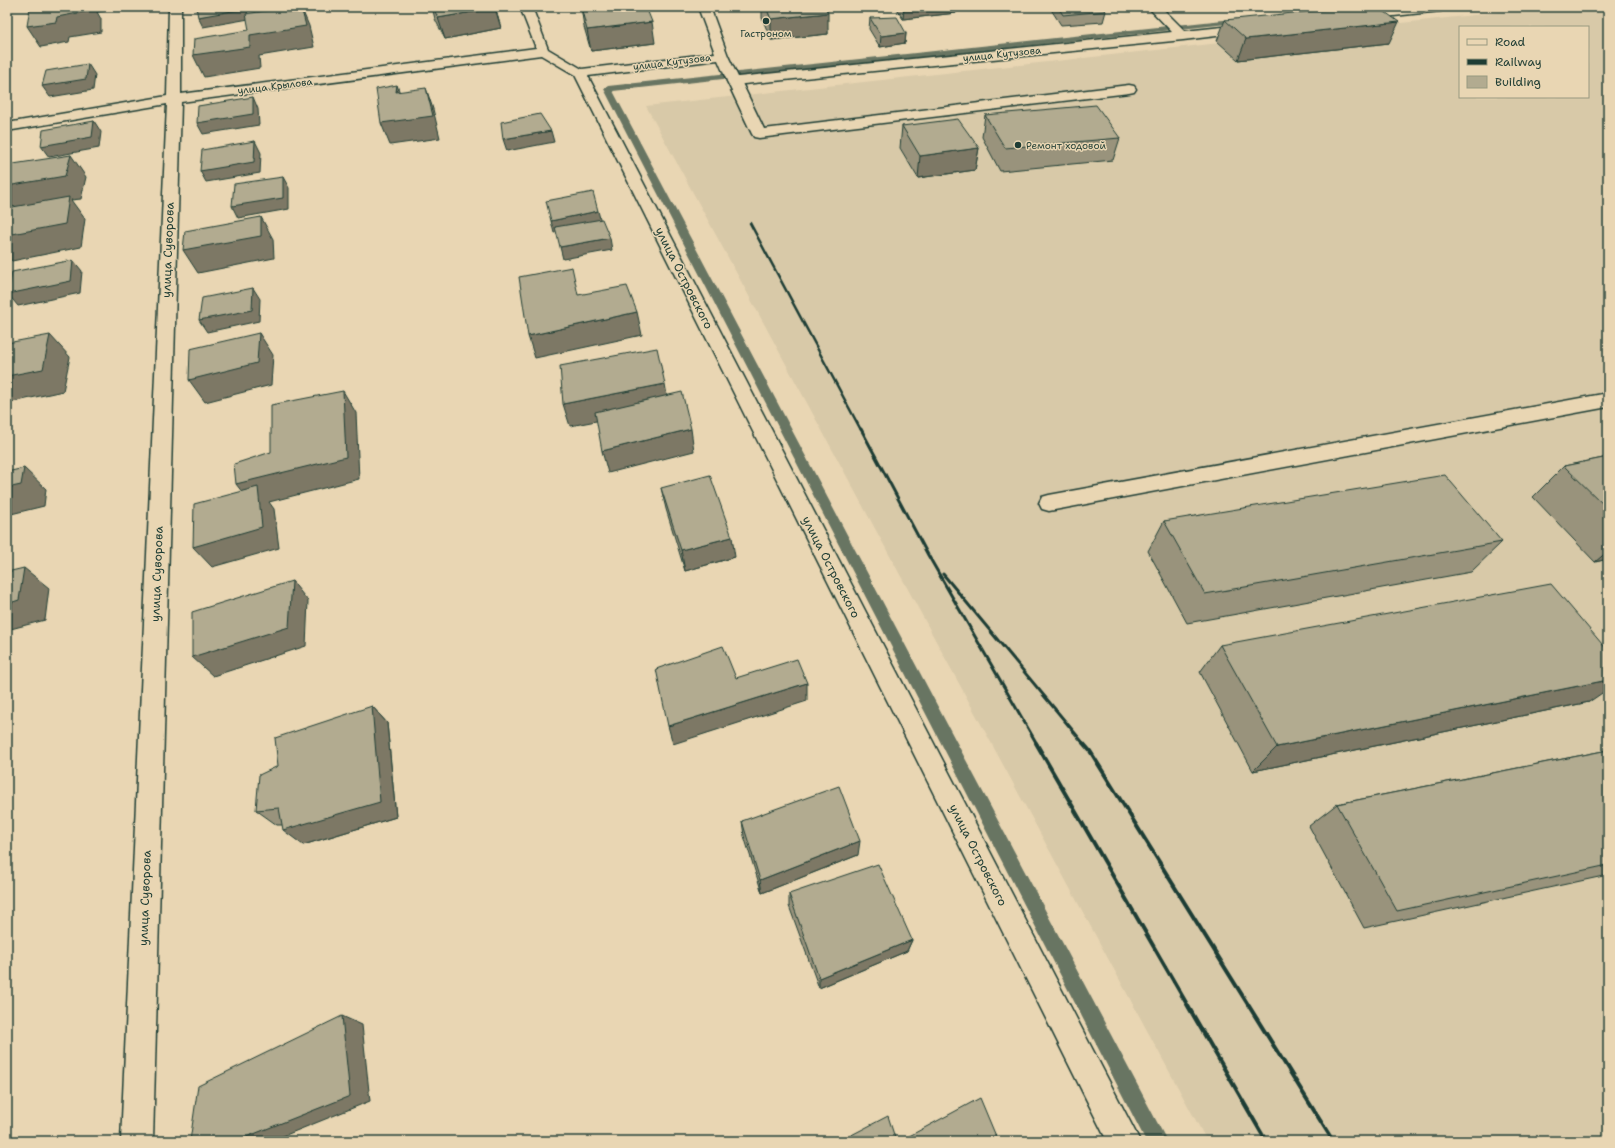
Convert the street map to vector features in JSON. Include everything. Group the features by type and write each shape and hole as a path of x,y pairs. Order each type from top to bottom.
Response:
{"street":[{"name":"улица Суворова","path":"137,1141 174,99 175,7"},
{"path":"526,7 543,52 580,73"},
{"path":"704,7 722,56"},
{"path":"1154,7 1183,36"},
{"path":"1347,17 1440,7"},
{"name":"улица Кутузова","path":"580,73 722,56 734,82 1261,27"},
{"name":"улица Крылова","path":"7,127 174,99 543,52"},
{"name":"улица Островского","path":"580,73 1124,1141"},
{"path":"734,82 759,134 1129,89"},
{"path":"1049,503 1608,400"}],"shaded area":[{"path":"1548,7 1608,7 1608,1141 1207,1141 646,106"}],"building":[{"path":"89,7 89,11 57,17 56,22 27,26 30,8"},
{"path":"196,7 243,7 244,9 198,17"},
{"path":"289,7 301,7 306,26 250,35 250,47 193,55 194,39 249,30 246,14"},
{"path":"433,7 495,7 495,8 438,18"},
{"path":"581,7 646,7 652,22 587,30"},
{"path":"766,7 825,7 828,13 771,19"},
{"path":"1058,7 1102,7 1106,11 1063,15"},
{"path":"1351,7 1378,7 1399,22 1246,39 1225,20"},
{"path":"897,17 906,33 881,36 870,18"},
{"path":"88,64 86,79 42,86 46,71"},
{"path":"397,85 396,92 426,88 433,116 381,123 376,89"},
{"path":"253,97 253,114 197,123 198,106"},
{"path":"1096,105 1120,138 1005,148 985,115"},
{"path":"540,114 551,131 503,139 501,122"},
{"path":"958,119 979,148 920,156 902,126"},
{"path":"94,121 92,137 41,146 43,130"},
{"path":"255,141 254,162 200,171 202,150"},
{"path":"71,155 65,176 7,186 7,165"},
{"path":"283,177 283,198 232,206 234,184"},
{"path":"593,192 598,211 551,221 546,201"},
{"path":"69,197 65,224 7,235 7,208"},
{"path":"261,217 261,236 183,250 185,231"},
{"path":"602,219 610,238 560,247 555,227"},
{"path":"73,260 71,281 8,294 12,272"},
{"path":"572,267 578,295 627,286 637,312 528,336 519,277"},
{"path":"253,288 252,310 199,320 202,298"},
{"path":"259,333 257,363 189,380 190,349"},
{"path":"50,335 43,369 7,376 7,343"},
{"path":"657,348 665,384 563,404 560,366"},
{"path":"343,391 346,457 236,484 234,464 271,452 271,405"},
{"path":"682,392 691,429 602,451 595,412"},
{"path":"1608,457 1608,509 1564,466"},
{"path":"24,468 21,485 7,488 7,472"},
{"path":"710,475 732,537 681,550 661,488"},
{"path":"1445,475 1502,542 1205,594 1164,521"},
{"path":"258,487 262,527 193,547 194,504"},
{"path":"24,568 19,600 7,604 7,572"},
{"path":"292,581 289,627 192,657 192,612"},
{"path":"1551,584 1608,651 1608,680 1277,747 1220,645"},
{"path":"723,646 736,678 797,659 807,683 668,726 656,669"},
{"path":"372,706 380,802 283,830 279,808 256,810 259,775 278,766 275,738"},
{"path":"1608,750 1608,865 1397,911 1337,804"},
{"path":"839,786 860,841 760,880 742,821"},
{"path":"878,864 912,940 819,978 789,894"},
{"path":"342,1016 350,1096 236,1141 190,1141 198,1086"},
{"path":"980,1098 998,1141 900,1141"},
{"path":"888,1116 896,1141 840,1141"}],"waterway":[{"path":"1157,1141 608,89 1242,20"}],"railway":[{"path":"750,223 861,430"},
{"path":"861,429 928,555 1037,744"},
{"path":"943,574 1084,744"},
{"path":"1036,743 1266,1141"},
{"path":"1083,743 1090,751 1333,1141"}],"place":[{"name":"Гастроном","path":"766,21"},
{"name":"Ремонт ходовой","path":"1018,145"}]}
